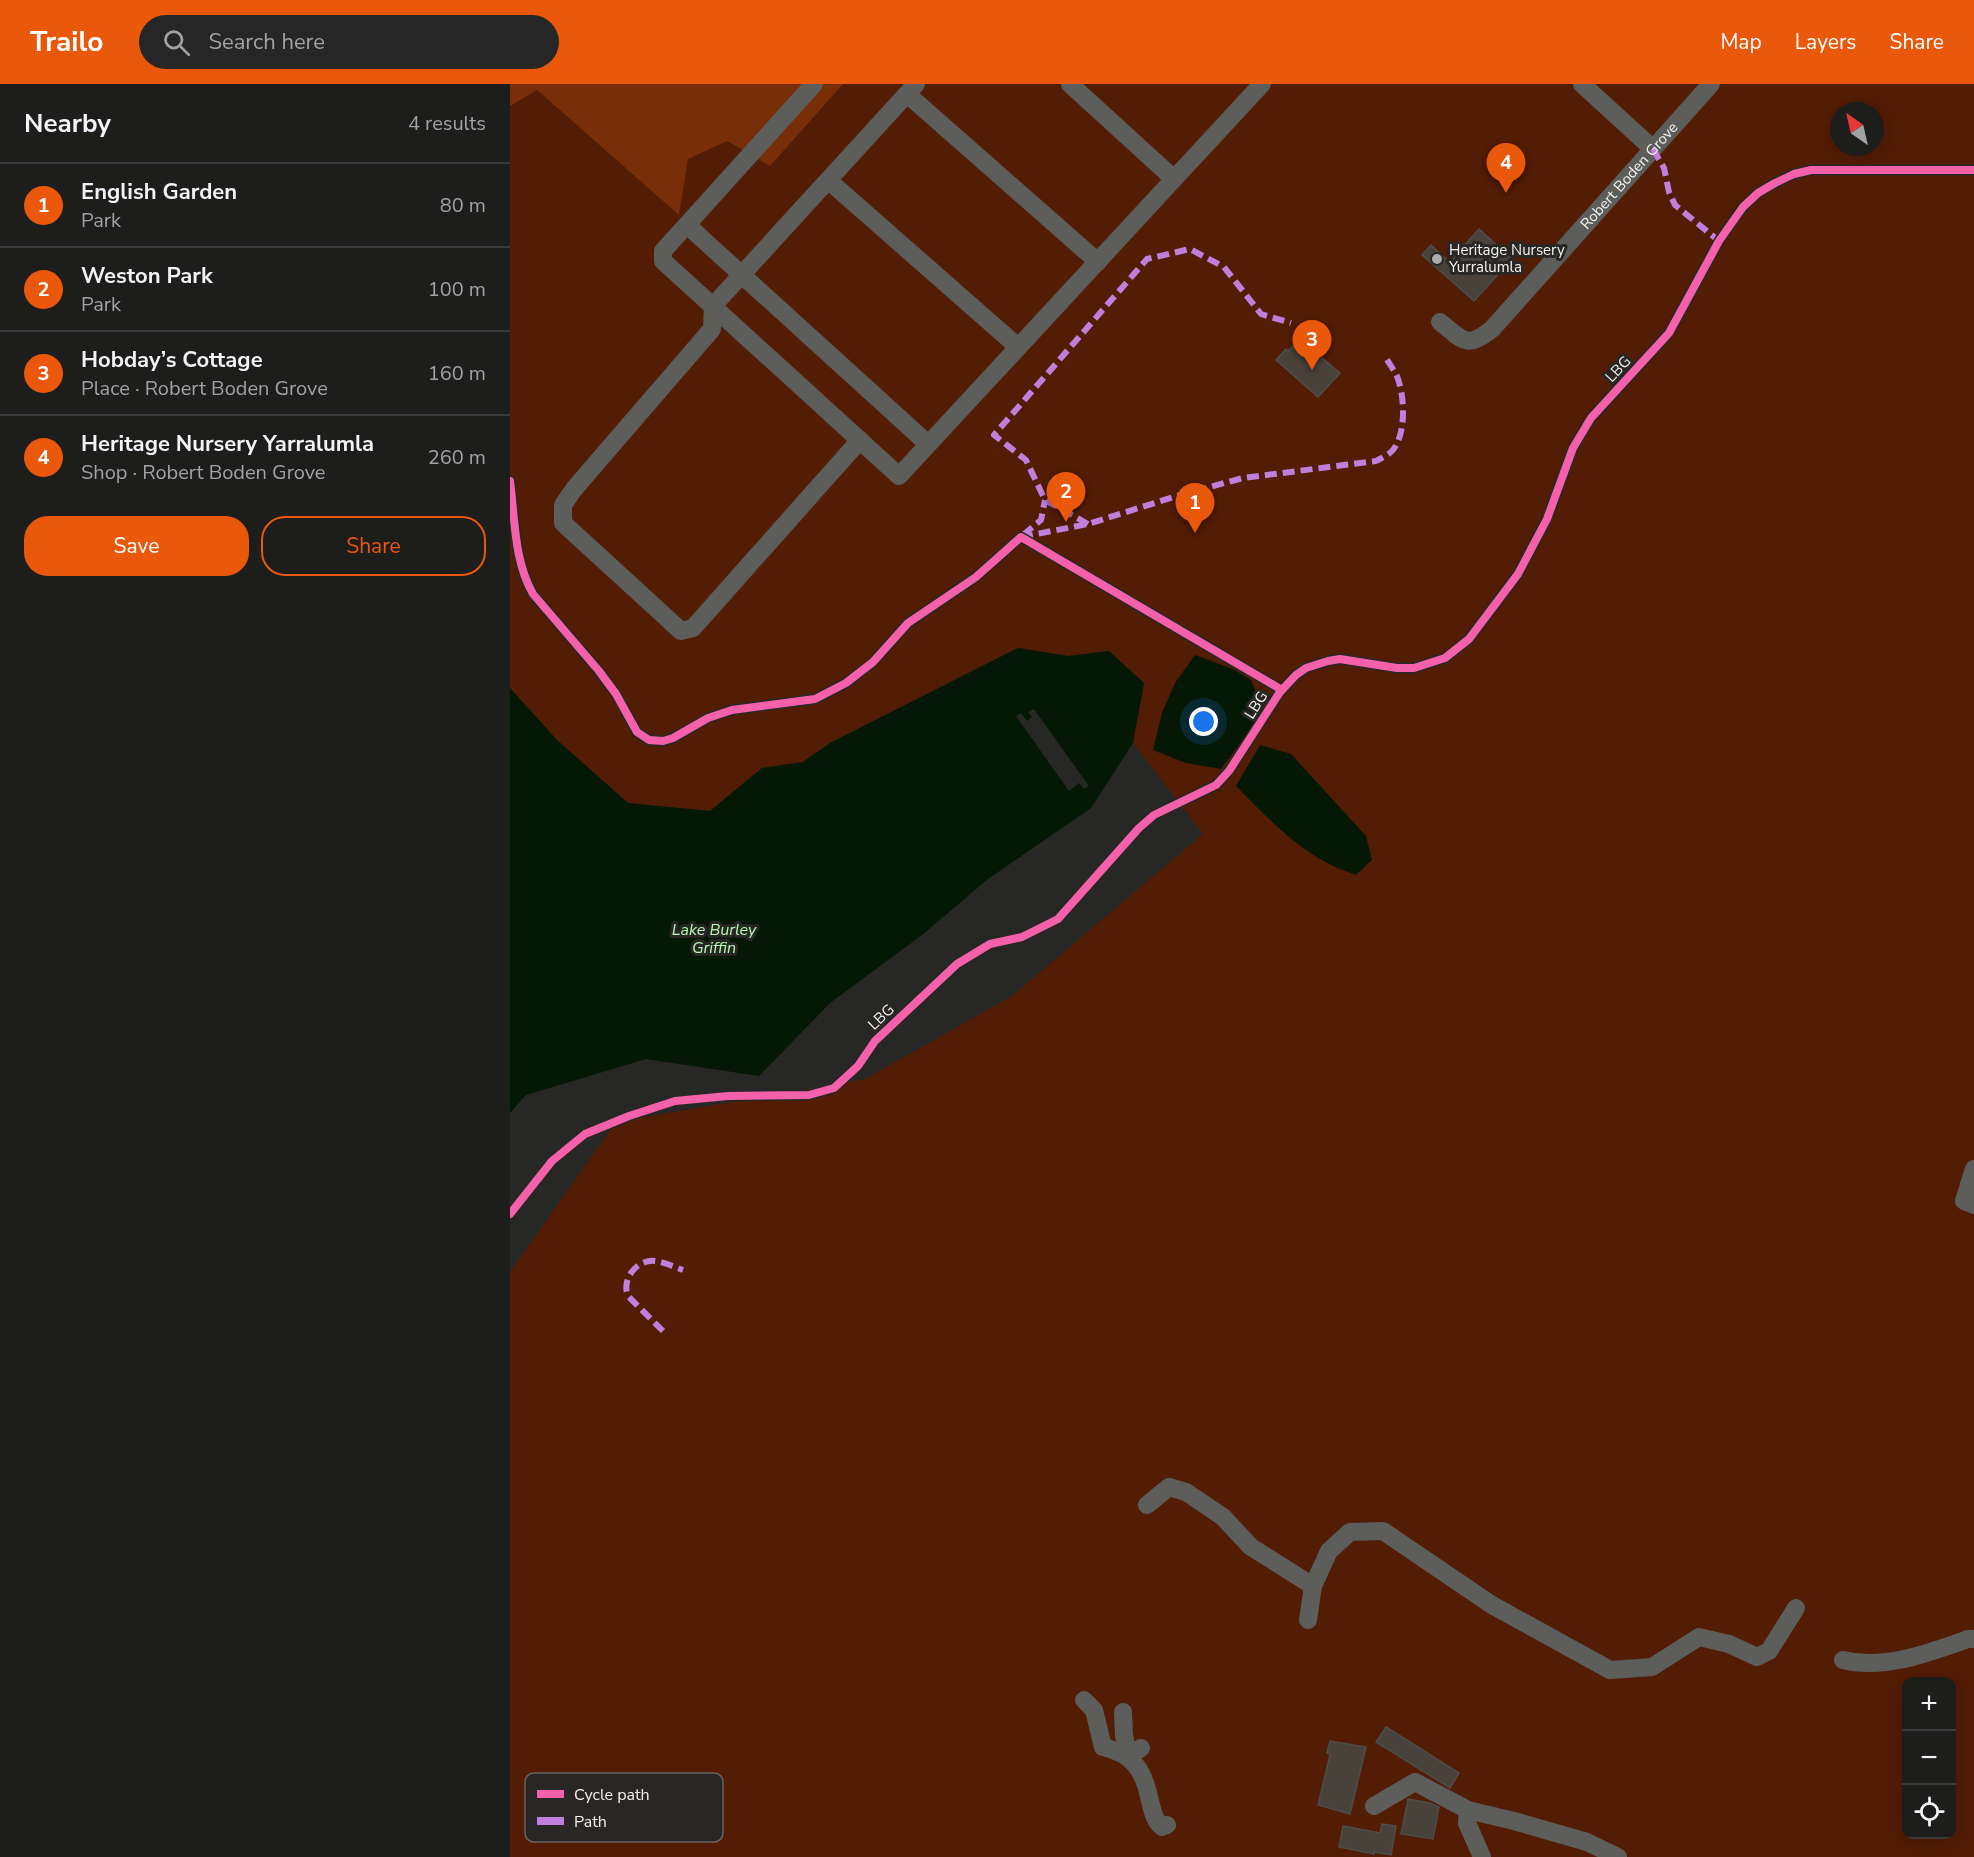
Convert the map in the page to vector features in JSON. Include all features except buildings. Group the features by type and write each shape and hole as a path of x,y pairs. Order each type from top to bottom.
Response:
{"street":[{"path":"814,84 663,251 663,261 899,476 1262,84"},
{"path":"1070,84 1174,179"},
{"path":"1582,84 1653,149"},
{"name":"Robert Boden Grove","path":"1440,322 1463,341 1478,341 1492,329 1711,84"},
{"path":"860,440 693,628 681,631 563,523 563,505 574,489 711,329 713,306 911,89 1098,262"},
{"path":"828,180 1018,347"},
{"path":"687,225 928,444"},
{"path":"1974,1168 1964,1201 1974,1205"},
{"path":"1147,1505 1169,1487 1186,1492 1223,1517 1251,1547 1313,1586"},
{"path":"1308,1620 1313,1586 1329,1551 1350,1532 1383,1531 1492,1605 1610,1670 1652,1667 1699,1637 1729,1644 1756,1657 1769,1652 1796,1608"},
{"path":"1843,1660 1856,1663 1887,1661 1930,1653 1968,1639 1974,1639"},
{"path":"1083,1700 1094,1710 1103,1747 1135,1752"},
{"path":"1123,1712 1124,1735 1135,1752 1156,1822 1162,1827 1167,1825"},
{"path":"1374,1806 1415,1782 1468,1810 1587,1842 1618,1857"},
{"path":"1468,1810 1467,1823 1482,1857"}],"shaded area":[{"path":"510,84 1974,84 1974,1857 510,1857 510,1272 616,1122 865,1079 1012,996 1203,834 1133,743 1144,683 1109,651 1068,656 1018,648 830,743 803,762 762,768 710,811 628,803 557,740 510,688"},
{"path":"510,84 843,84 770,166 727,141 688,159 679,215 537,90 510,106"}],"water":[{"name":"Lake Burley Griffin","path":"1018,648 1068,656 1109,651 1144,683 1133,743 1091,808 988,879 922,935 830,1003 759,1076 646,1059 526,1095 510,1113 510,688 557,740 628,803 710,811 762,768 803,762 830,743"},
{"path":"1195,655 1233,669 1251,680 1261,706 1255,723 1221,769 1186,763 1153,750 1162,713 1175,683"},
{"path":"1260,745 1291,754 1366,836 1372,860 1356,875 1337,868 1305,849 1277,826 1236,786"}],"pier":[{"path":"1034,709 1089,786 1084,789 1079,783 1069,791 1016,716 1021,713 1027,721 1032,717 1028,712"}],"marked path":[{"path":"1653,149 1664,168 1669,192 1675,205 1719,241"},
{"path":"1088,524 1045,500 1026,460 994,435 1147,259 1190,249 1224,267 1261,314 1291,323"},
{"path":"1021,537 1088,524 1243,478 1376,461 1392,451 1397,444 1402,425 1403,402 1399,382 1386,358"},
{"path":"1023,535 1041,520 1045,500"},
{"path":"663,1331 628,1296 627,1283 632,1271 648,1261 662,1262 683,1270"}],"cycle path":[{"name":"LBG","path":"510,1214 552,1161 585,1134 629,1116 675,1101 728,1096 809,1095 834,1088 858,1066 875,1041 957,964 990,944 1022,937 1058,919 1139,828 1154,815 1216,785 1229,771 1280,692 1306,668 1340,659 1397,668 1414,668 1445,658 1469,639 1518,574 1547,519 1573,448 1591,418 1669,333 1719,241 1743,207 1758,193 1794,174 1811,170 1974,170"},
{"name":"LBG","path":"510,481 519,554 533,594 599,671 616,694 637,732 649,740 663,741 673,738 708,718 732,710 815,699 846,683 873,662 908,623 976,577 1021,537 1282,690"}],"place":[{"name":"Heritage Nursery Yarralumla","path":"1506,193"},
{"name":"Heritage Nursery Yurralumla","path":"1437,259"},
{"name":"Hobday’s Cottage","path":"1312,370"},
{"name":"Weston Park","path":"1066,522"},
{"name":"English Garden","path":"1195,533"}]}
